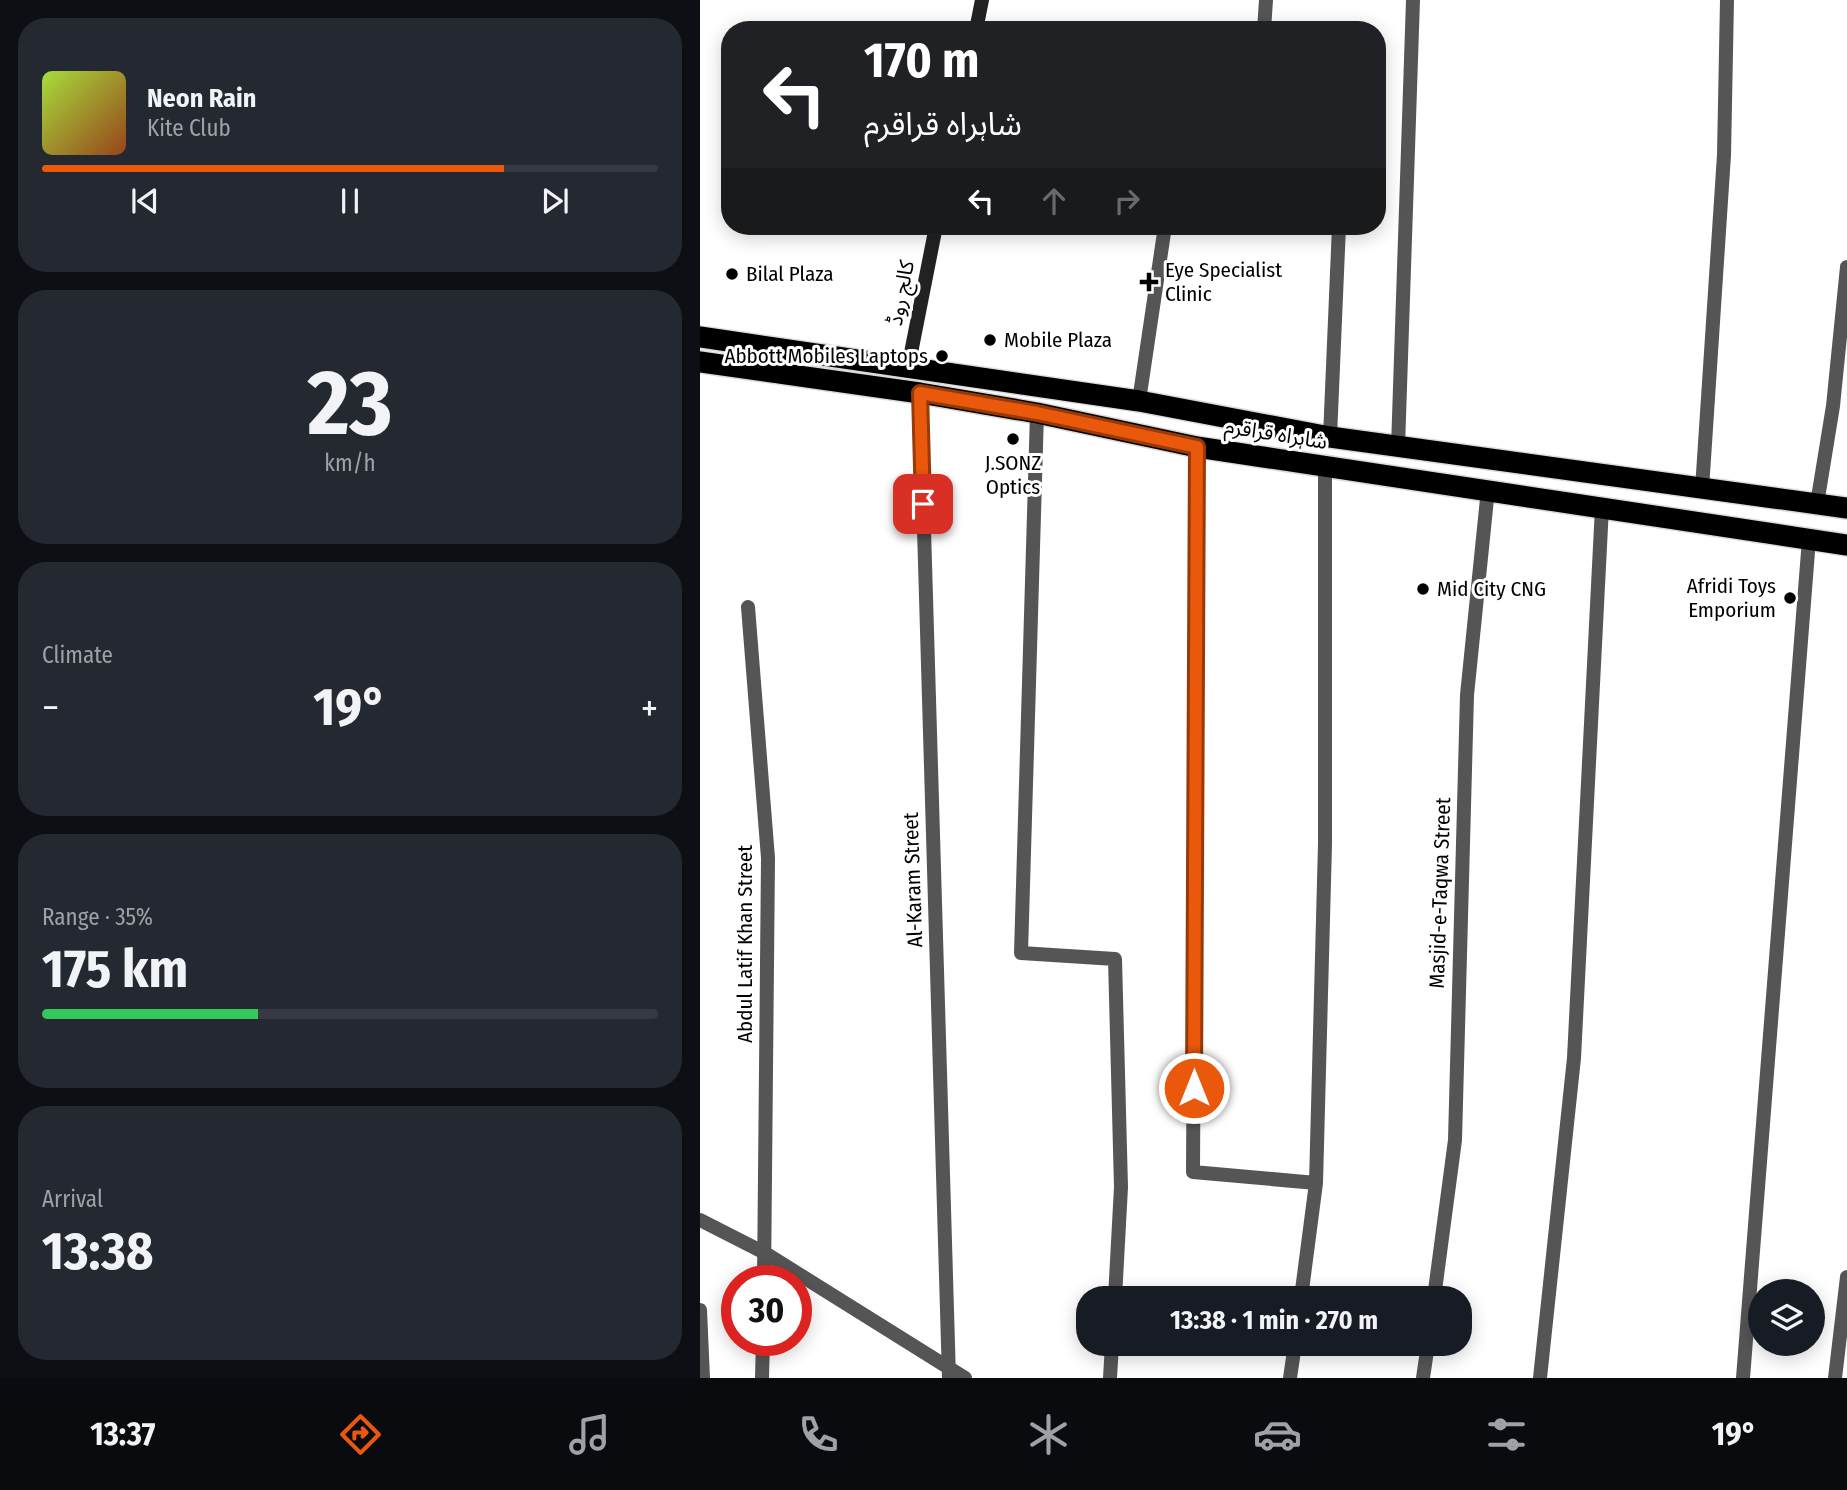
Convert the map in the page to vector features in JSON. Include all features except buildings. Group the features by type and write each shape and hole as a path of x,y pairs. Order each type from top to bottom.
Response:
{"highway":[{"name":"شاہراہ قراقرم","path":"700,337 1139,401 1330,437 1847,508"},
{"name":"شاہراہ قراقرم","path":"700,362 920,393 1037,413 1197,447 1847,545"}],"main road":[{"path":"978,21 982,0"},
{"name":"کالج روڈ","path":"908,368 934,235"}],"street":[{"path":"1265,21 1266,0"},
{"path":"1398,447 1413,0"},
{"path":"1702,489 1724,155 1727,0"},
{"path":"1139,401 1164,235"},
{"path":"1330,437 1339,235"},
{"path":"1817,504 1833,406 1847,267"},
{"name":"Al-Karam Street","path":"920,393 948,1372"},
{"path":"1037,413 1021,953 1115,959 1121,1187 1116,1286"},
{"path":"1197,447 1193,1172 1316,1183"},
{"path":"1303,1286 1316,1183 1325,844 1325,466"},
{"name":"Masjid-e-Taqwa Street","path":"1436,1286 1455,1140 1467,695 1489,489"},
{"path":"1540,1378 1574,1058 1602,507"},
{"path":"1743,1378 1809,539"},
{"name":"Abdul Latif Khan Street","path":"748,607 768,858 765,1265"},
{"path":"700,1220 765,1253 948,1372 965,1378"},
{"path":"1835,1378 1847,1277"},
{"path":"700,1310 703,1378"},
{"path":"762,1378 763,1356"},
{"path":"1110,1378 1111,1356"},
{"path":"1290,1378 1293,1356"},
{"path":"1423,1378 1426,1356"}],"place":[{"name":"Bilal Plaza","path":"732,274"},
{"name":"Eye Specialist Clinic","path":"1149,282"},
{"name":"Mobile Plaza","path":"990,340"},
{"name":"Abbott Mobiles Laptops","path":"942,356"},
{"name":"J.SONZ Optics","path":"1013,439"},
{"name":"Mid City CNG","path":"1423,589"},
{"name":"Afridi Toys Emporium","path":"1790,598"}],"route":[{"path":"923,504 920,393 1037,413 1197,447 1194,1088"}]}
